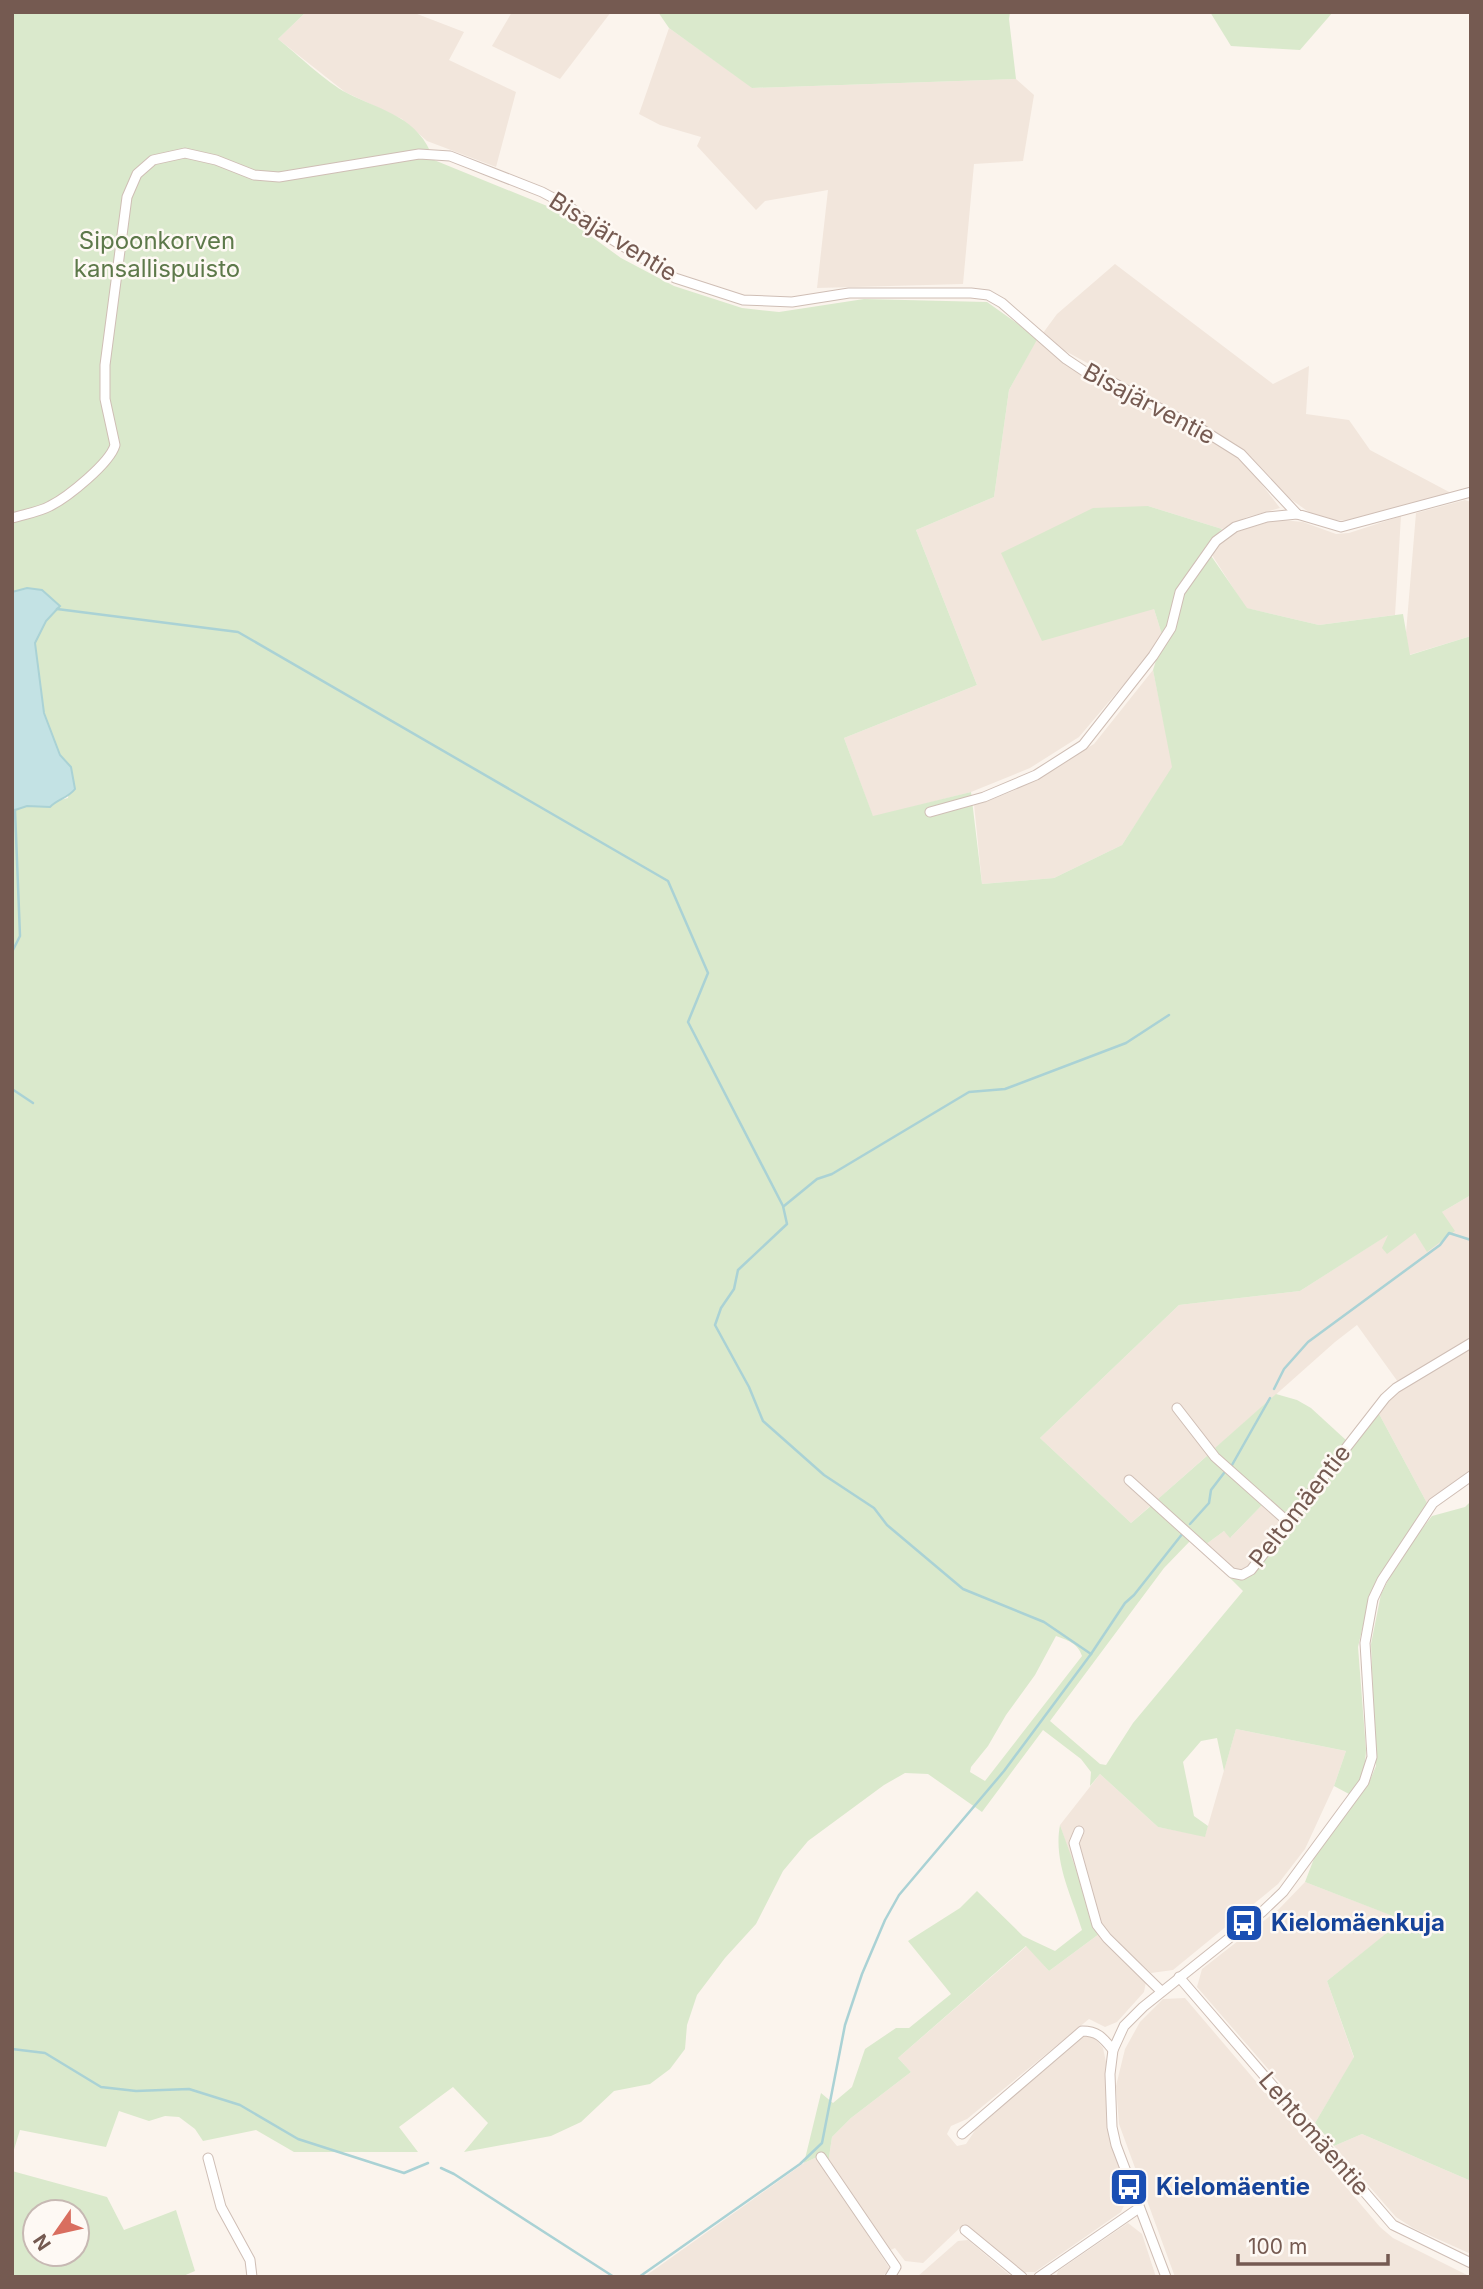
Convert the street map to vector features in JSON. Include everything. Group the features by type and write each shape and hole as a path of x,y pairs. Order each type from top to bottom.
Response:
{"street":[{"name":"Bisajärventie","path":"12,518 51,506 91,475 113,452 115,445 105,399 105,366 127,197 137,174 153,160 185,153 216,160 254,175 279,177 419,154 450,156 542,192 570,207 603,234 675,278 743,300 792,302 849,293 988,295 1002,303 1066,359 1170,415 1198,427 1241,454 1297,514"},
{"path":"930,812 984,797 1036,775 1083,745 1153,656 1171,628 1180,592 1216,541 1235,527 1267,517 1297,514 1341,527 1471,492"},
{"name":"Peltomäentie","path":"1129,1480 1232,1573 1242,1575 1251,1570 1385,1398 1396,1388 1471,1343"},
{"path":"1177,1408 1215,1457 1288,1522"},
{"path":"1166,2277 1112,2127 1110,2074 1113,2050 1130,2019 1283,1892 1364,1782 1372,1757 1365,1643 1373,1599 1382,1580 1433,1503 1471,1476"},
{"path":"1079,1831 1074,1843 1097,1925 1161,1991"},
{"name":"Lehtomäentie","path":"1179,1977 1393,2225 1471,2263"},
{"path":"962,2134 1082,2031 1094,2031 1113,2050"},
{"path":"821,2157 895,2267 890,2277"},
{"path":"208,2158 221,2207 250,2260 252,2277"},
{"path":"1042,2277 1139,2208"},
{"path":"965,2230 1022,2277"}],"shaded area":[{"path":"306,12 412,12 464,32 449,60 516,92 496,167 427,141 402,119 345,92 278,39"},
{"path":"512,12 611,12 560,79 492,46"},
{"path":"669,28 753,88 1016,79 1034,95 1023,161 974,164 963,284 817,288 828,190 765,201 756,210 697,146 701,137 660,125 639,114"},
{"path":"1115,264 1273,384 1309,366 1306,414 1349,420 1370,450 1451,493 1353,521 1313,515 1282,493 1251,457 1228,440 1058,347 1043,333 1057,314"},
{"path":"1037,339 1055,354 1118,388 1138,403 1224,445 1253,473 1280,508 1247,517 1222,529 1148,506 1154,609 1163,638 1079,737 1030,768 971,792 873,817 844,738 977,685 916,530 994,497 1009,390"},
{"path":"1465,500 1471,502 1471,636 1409,655 1406,633 1416,513"},
{"path":"1401,516 1395,615 1319,625 1246,608 1210,552 1236,532 1268,522 1303,522 1336,534 1349,533"},
{"path":"1153,670 1173,767 1122,845 1054,878 982,884 974,804 1013,791 1094,744"},
{"path":"1471,1195 1471,1337 1398,1382 1357,1325 1131,1523 1040,1438 1179,1305 1300,1291 1389,1234 1415,1233 1427,1251 1442,1212"},
{"path":"1471,1348 1471,1469 1427,1503 1378,1412 1398,1392"},
{"path":"1262,1505 1283,1523 1250,1568 1243,1573 1233,1571 1205,1545 1224,1531 1231,1537"},
{"path":"1236,1729 1346,1751 1334,1786 1305,1849 1278,1884 1173,1970 1151,1973 1091,1917 1060,1825 1100,1774 1158,1827 1205,1836"},
{"path":"1305,1882 1404,1920 1327,1981 1354,2058 1315,2123 1197,1987 1202,1969 1279,1909"},
{"path":"1099,1934 1146,1982 1144,1992 1117,2022 1105,2027 1089,2019 967,2119 951,2126 947,2134 957,2146 966,2144 976,2129 1084,2036 1094,2037 1103,2048 1106,2062 1107,2128 1129,2195 1121,2212 1035,2272 1019,2272 964,2224 923,2263 905,2261 895,2248 886,2252 828,2164 832,2137 851,2118 911,2072 898,2058 1027,1946 1049,1971"},
{"path":"1185,1998 1380,2227 1393,2238 1471,2277 1175,2277 1119,2124 1116,2086 1125,2049 1140,2022 1163,1999"},
{"path":"1362,2134 1471,2181 1471,2254 1413,2228 1396,2217 1334,2146"},
{"path":"817,2157 890,2269 882,2277 644,2277 804,2163"},
{"path":"1128,2223 1142,2234 1156,2277 1056,2277 1058,2271"},
{"path":"968,2240 1012,2277 917,2277 958,2241"}],"green space":[{"name":"Sipoonkorven kansallispuisto","path":"12,12 306,12 278,39 339,88 409,124 427,145 434,160 552,208 621,258 674,286 742,308 779,312 864,299 987,302 1038,338 1009,390 994,497 916,530 977,685 844,738 873,816 971,792 982,884 1054,878 1122,845 1172,767 1153,670 1163,638 1154,609 1042,641 1001,553 1093,508 1148,506 1222,529 1205,547 1247,608 1319,625 1403,614 1410,655 1471,636 1471,1195 1442,1212 1455,1231 1427,1252 1415,1233 1387,1254 1382,1248 1388,1235 1300,1291 1179,1305 1040,1438 1131,1523 1153,1504 1191,1540 1164,1568 1050,1721 1100,1764 1106,1765 1133,1723 1243,1591 1228,1576 1243,1579 1254,1573 1378,1412 1427,1503 1379,1578 1369,1600 1358,1647 1366,1757 1362,1774 1354,1789 1349,1794 1334,1786 1346,1751 1236,1729 1224,1771 1217,1738 1201,1741 1183,1762 1194,1816 1208,1826 1205,1837 1158,1827 1100,1774 1090,1786 1091,1772 1081,1759 1043,1730 982,1812 928,1774 905,1773 884,1785 808,1841 783,1871 756,1924 725,1958 697,1995 687,2025 685,2049 670,2069 650,2084 614,2091 581,2122 551,2136 464,2152 488,2123 453,2087 399,2127 418,2152 294,2152 256,2130 203,2141 195,2129 179,2117 165,2116 149,2121 119,2111 106,2147 20,2130 12,2156 12,811 27,806 50,807 56,801 68,798 71,767 60,756 44,713 35,643 46,621 53,614 27,588 12,592","holes":["1056,1636 1075,1645 1082,1656 985,1781 970,1772 971,1767 1035,1675"]},
{"path":"658,12 1010,12 1016,79 752,88 669,28"},
{"path":"1210,12 1333,12 1300,50 1231,46"},
{"path":"1276,1394 1297,1400 1311,1408 1347,1441 1287,1516 1219,1455 1215,1448"},
{"path":"1208,1455 1262,1505 1230,1538 1224,1531 1205,1545 1158,1499"},
{"path":"1471,1501 1471,2181 1362,2134 1334,2146 1315,2123 1354,2057 1327,1981 1403,1920 1305,1882 1315,1856 1368,1785 1376,1766 1371,1644 1381,1594 1401,1556 1432,1516 1465,1507"},
{"path":"1060,1825 1099,1934 1049,1971 1026,1946 898,2058 911,2072 851,2118 832,2137 828,2164 817,2157 804,2163 821,2093 833,2103 852,2087 865,2049 896,2028 909,2028 951,1994 908,1941 960,1908 977,1891 1023,1936 1055,1951 1082,1930 1061,1866"},
{"path":"12,2171 107,2197 124,2230 176,2210 195,2271 181,2277 12,2277"}],"water":[{"path":"27,588 42,590 60,606 46,621 35,643 44,713 60,755 71,767 75,789 50,807 27,806 12,811 12,592"}],"waterway":[{"path":"57,609 238,632 668,881 708,973 688,1022 783,1206 787,1224 738,1270 734,1289 721,1308 715,1325 749,1387 763,1421 824,1475 874,1508 887,1525 963,1589 1044,1622 1091,1654"},
{"path":"12,952 20,936 15,810"},
{"path":"784,1206 817,1179 832,1174 969,1092 1005,1089 1126,1043 1169,1015"},
{"path":"12,1089 33,1103"},
{"path":"1274,1389 1284,1369 1308,1342 1440,1245 1449,1233 1471,1240"},
{"path":"1232,1465 1270,1398"},
{"path":"1190,1524 1209,1503 1211,1490 1224,1473"},
{"path":"639,2277 800,2164 822,2143 845,2025 862,1974 899,1895 1004,1771 1091,1654 1125,1603 1183,1533"},
{"path":"12,2049 45,2053 101,2087 136,2091 189,2089 240,2105 298,2139 404,2173 428,2163"},
{"path":"441,2168 614,2277"}],"place":[{"name":"Kielomäenkuja","path":"1244,1923"},
{"name":"Kielomäentie","path":"1129,2187"}]}
